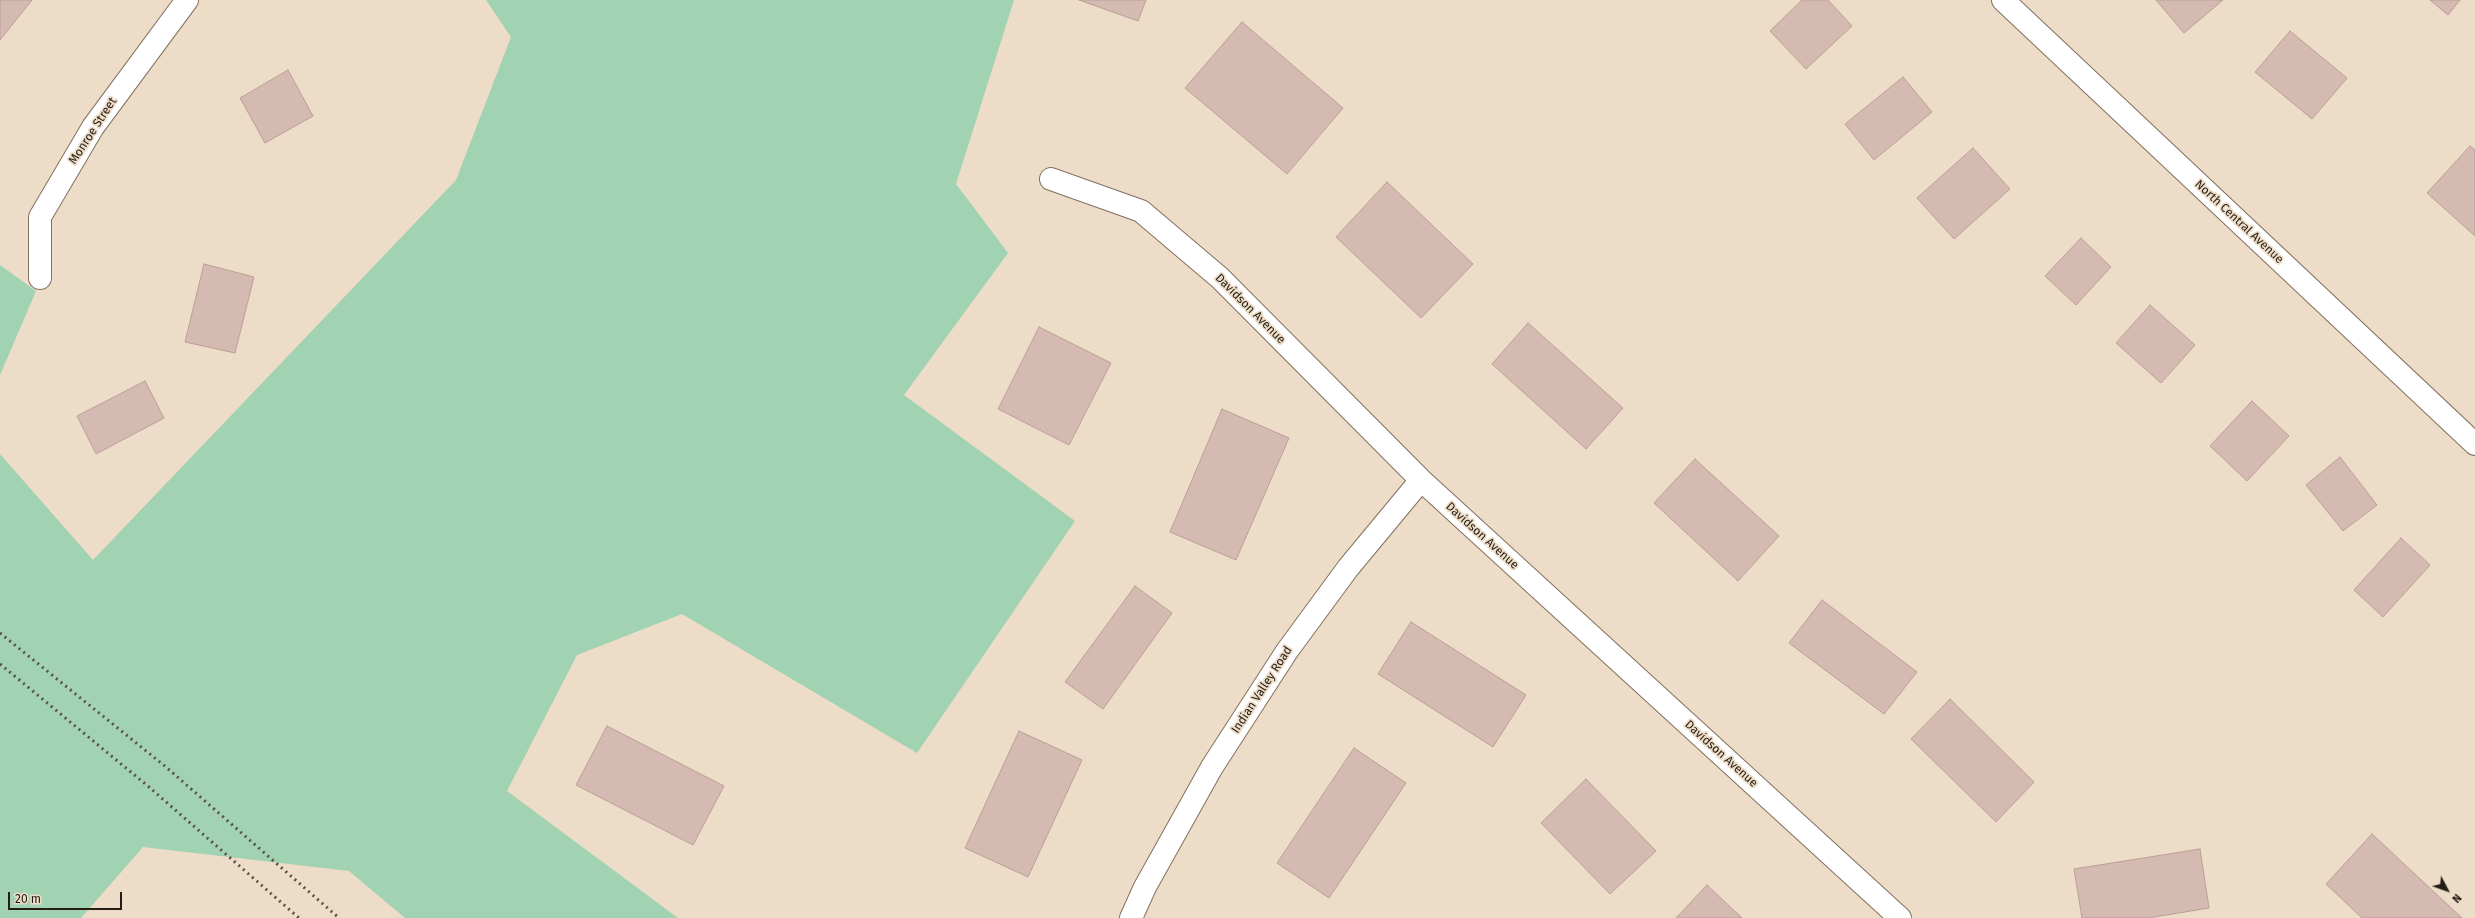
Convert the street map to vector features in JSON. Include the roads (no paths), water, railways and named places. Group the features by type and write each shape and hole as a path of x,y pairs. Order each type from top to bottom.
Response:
{"street":[{"name":"Monroe Street","path":"40,278 40,217 93,127 187,0"},
{"name":"North Central Avenue","path":"2003,0 2475,444"},
{"name":"Davidson Avenue","path":"1051,179 1141,211 1220,278 1421,480 1900,918"},
{"name":"Indian Valley Road","path":"1131,918 1145,887 1212,767 1287,651 1348,568 1421,480"}],"railway":[{"path":"0,633 166,767 339,918"},
{"path":"0,664 149,787 299,918"}]}
